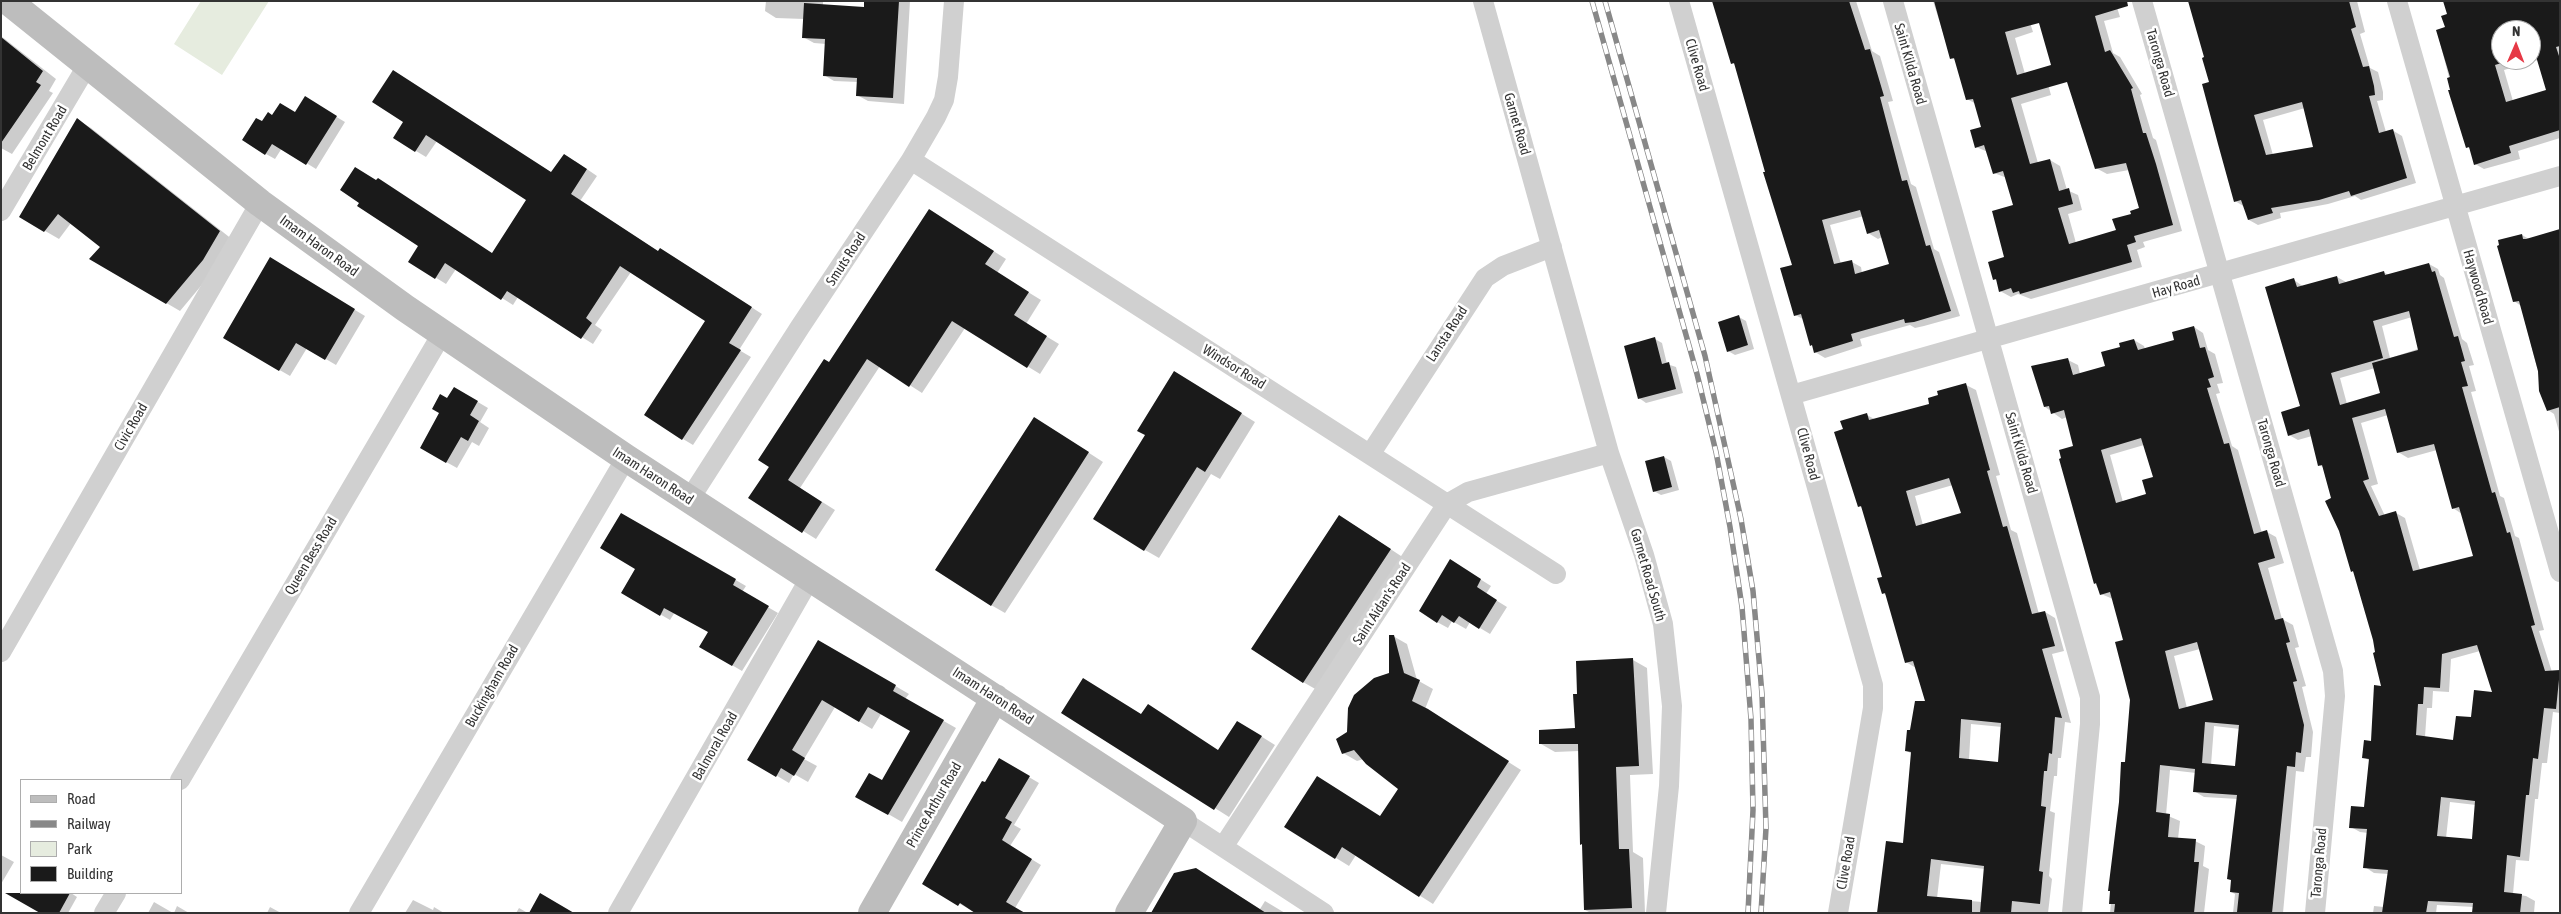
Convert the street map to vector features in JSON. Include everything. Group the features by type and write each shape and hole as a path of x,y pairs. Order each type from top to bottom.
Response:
{"street":[{"name":"Imam Haron Road","path":"8,1 260,203 405,308 689,500 1324,913"},
{"name":"Smuts Road","path":"689,500 800,327 911,160 936,117 944,100 951,57 954,1"},
{"name":"Garnet Road","path":"1484,1 1552,247"},
{"name":"Clive Road","path":"1679,1 1874,692 1838,913"},
{"name":"Saint Kilda Road","path":"1893,1 2090,696 2090,724 2072,913"},
{"name":"Taronga Road","path":"2142,1 2334,680 2314,913"},
{"name":"Haywood Road","path":"2397,1 2560,572"},
{"name":"Belmont Road","path":"1,211 88,64"},
{"name":"Windsor Road","path":"911,160 1371,453 1556,574"},
{"name":"Hay Road","path":"1791,395 2560,176"},
{"name":"Civic Road","path":"1,652 260,203"},
{"name":"Garnet Road South","path":"1552,247 1609,453 1658,602 1667,649 1672,706 1669,786 1656,913"},
{"name":"Lansta Road","path":"1371,453 1485,278 1503,266 1552,247"},
{"name":"Queen Bess Road","path":"181,779 443,332"},
{"name":"Saint Aidan's Road","path":"1223,847 1447,504 1468,492 1609,453"},
{"name":"Buckingham Road","path":"359,913 626,458"},
{"name":"Balmoral Road","path":"618,913 810,578"},
{"name":"Prince Arthur Road","path":"872,913 996,698"},
{"path":"1129,913 1183,821"}],"green space":[{"path":"201,1 269,1 222,75 174,44"}],"building":[{"path":"864,1 899,1 893,98 856,96 857,78 823,76 825,39 802,38 804,3 864,7"},
{"path":"1712,1 1849,1 1865,50 1870,49 1884,96 1880,97 1902,181 1907,180 1926,246 1930,245 1951,311 1914,322 1905,323 1904,319 1851,334 1853,341 1814,353 1812,345 1810,346 1801,314 1794,316 1780,268 1792,265 1763,172 1765,172 1734,63 1731,64","holes":["1860,210 1867,234 1879,230 1889,264 1855,274 1852,260 1834,264 1822,220"]},
{"path":"1934,1 2127,1 2128,6 2095,16 2105,52 2110,50 2133,88 2131,89 2143,133 2146,133 2173,225 2134,236 2136,242 2127,245 2132,262 2020,294 2019,291 2013,293 2011,288 1999,292 1996,279 1993,280 1988,262 2004,257 1992,211 2013,205 2003,171 1993,174 1984,145 1975,148 1970,130 1981,127 1973,99 1966,100 1954,58 1950,59","holes":["2039,23 2051,65 2017,75 2005,32","2067,82 2095,169 2126,163 2139,208 2130,211 2131,214 2112,219 2116,230 2069,244 2058,208 2073,204 2069,188 2059,191 2050,159 2030,164 2011,98"]},
{"path":"2188,1 2349,1 2356,27 2351,29 2363,67 2369,66 2374,86 2375,95 2369,96 2379,133 2393,129 2407,178 2351,196 2349,191 2319,200 2271,208 2273,213 2248,220 2241,200 2234,202 2218,144 2202,84 2209,82 2202,58 2204,57","holes":["2302,102 2313,147 2266,155 2254,115"]},
{"path":"2443,1 2560,1 2560,46 2556,47 2560,59 2560,130 2509,146 2511,153 2474,165 2469,147 2466,148 2448,90 2450,90 2447,78 2450,77 2436,30 2445,27 2441,16 2447,14"},
{"path":"1,37 43,71 36,82 41,85 1,143"},
{"path":"393,70 551,172 564,154 587,169 571,194 658,251 660,248 752,307 729,343 741,350 682,440 644,415 705,321 620,266 586,318 592,323 581,339 507,291 501,300 445,263 435,279 408,262 418,246 357,206 359,203 340,190 355,167 376,180 378,178 492,253 526,200 426,135 415,152 393,138 403,122 372,102"},
{"path":"305,96 337,116 306,165 272,144 265,155 242,140 256,118 262,121 268,112 272,115 280,103 295,112"},
{"path":"77,118 220,231 203,260 166,304 89,259 100,247 58,214 44,232 19,217"},
{"path":"929,209 994,251 985,264 1029,292 1014,315 1047,336 1027,368 952,321 909,387 867,359 788,480 822,502 802,533 748,498 769,467 758,460 824,359 829,362"},
{"path":"2560,229 2560,407 2547,411 2539,391 2538,371 2519,301 2513,302 2497,246 2499,245 2498,240 2522,234 2523,239 2526,239"},
{"path":"270,257 355,309 325,360 296,343 279,371 223,338"},
{"path":"2429,263 2432,272 2435,271 2454,337 2458,336 2465,361 2461,362 2468,386 2462,387 2492,493 2495,492 2507,533 2510,532 2535,625 2531,626 2545,671 2560,670 2556,709 2544,708 2538,759 2533,758 2529,795 2526,795 2520,857 2507,855 2504,892 2522,894 2520,913 2472,913 2473,903 2428,901 2426,913 2382,913 2388,870 2363,868 2367,829 2349,828 2351,806 2364,807 2369,759 2362,758 2364,740 2371,741 2374,685 2381,686 2373,653 2375,652 2373,640 2353,571 2351,572 2339,531 2325,501 2331,498 2322,465 2318,466 2309,429 2288,436 2281,412 2300,406 2265,287 2294,278 2297,287 2337,276 2339,284 2384,271 2385,275","holes":["2409,311 2418,350 2372,363 2380,393 2340,405 2331,373 2383,358 2373,321","2385,409 2397,453 2434,444 2452,509 2459,507 2473,556 2413,571 2396,511 2379,516 2363,481 2369,479 2352,418","2477,645 2492,692 2474,690 2471,717 2456,716 2453,740 2416,735 2418,704 2423,704 2424,687 2440,688 2442,654","2441,797 2475,801 2472,839 2437,836"]},
{"path":"1739,315 1748,345 1727,352 1718,322"},
{"path":"2194,326 2200,348 2205,347 2214,377 2208,379 2211,387 2207,388 2224,444 2229,443 2254,534 2267,530 2275,558 2258,563 2275,620 2283,618 2290,642 2286,643 2297,681 2293,682 2304,725 2301,753 2296,752 2295,767 2287,766 2272,913 2237,912 2239,893 2230,892 2231,880 2227,879 2237,795 2193,792 2195,769 2160,765 2156,812 2170,814 2168,837 2196,839 2194,862 2199,862 2194,913 2114,913 2115,904 2109,904 2110,891 2108,891 2119,802 2121,762 2125,762 2130,700 2115,642 2123,640 2110,592 2100,595 2096,583 2094,584 2059,459 2061,458 2059,450 2073,446 2064,410 2051,414 2049,406 2044,407 2031,366 2068,358 2073,375 2105,366 2101,352 2120,347 2119,343 2134,339 2138,350 2174,340 2172,332","holes":["2141,438 2153,477 2142,480 2146,494 2116,503 2101,450","2197,642 2213,700 2179,709 2165,651","2205,722 2239,725 2235,766 2202,763"]},
{"path":"1655,337 1662,364 1669,362 1676,389 1638,399 1624,346"},
{"path":"1174,371 1242,413 1205,472 1197,467 1144,551 1093,519 1145,435 1137,431"},
{"path":"1966,383 1990,470 1987,471 2003,527 2007,526 2032,614 2045,611 2055,646 2042,649 2062,718 2055,717 2052,754 2049,753 2047,771 2044,771 2041,806 2046,807 2039,871 2043,872 2040,904 2012,901 2011,913 1980,913 1984,866 1931,859 1927,896 1972,900 1972,913 1877,913 1886,841 1903,843 1911,752 1905,751 1907,730 1910,730 1915,701 1925,701 1913,661 1905,663 1885,593 1882,594 1877,578 1882,577 1861,506 1858,507 1834,432 1843,429 1840,421 1867,413 1869,420 1929,404 1928,398 1938,395 1937,391","holes":["1949,478 1961,513 1916,526 1906,491","1961,719 2001,723 1998,762 1959,758"]},
{"path":"454,387 478,401 470,415 479,421 468,441 461,437 446,463 420,448 439,413 432,409 440,394 447,398"},
{"path":"1034,417 1089,452 991,606 935,570"},
{"path":"1664,456 1672,487 1653,492 1645,461"},
{"path":"621,513 736,579 733,585 769,606 732,666 699,647 708,632 664,608 660,616 621,593 635,569 600,548"},
{"path":"1339,515 1391,549 1303,683 1251,649"},
{"path":"1450,559 1481,579 1477,587 1497,600 1479,629 1459,616 1454,623 1442,615 1437,623 1419,611"},
{"path":"1389,635 1394,635 1404,673 1420,680 1412,701 1428,709 1509,761 1419,897 1342,847 1335,859 1284,827 1317,776 1380,816 1398,789 1366,764 1354,750 1342,754 1336,739 1347,732 1348,708 1354,695 1374,678 1389,673"},
{"path":"818,640 896,685 893,691 944,720 888,815 855,797 869,773 882,780 910,731 868,707 859,722 822,700 792,750 805,758 794,776 781,768 776,777 747,760"},
{"path":"1633,658 1639,766 1616,767 1619,849 1629,849 1632,908 1584,910 1582,844 1580,845 1578,744 1539,744 1539,730 1575,728 1573,694 1577,694 1576,661"},
{"path":"1083,678 1141,714 1148,704 1218,750 1237,721 1262,736 1214,810 1061,713"},
{"path":"999,758 1030,776 1005,818 1012,822 1002,840 1032,859 1006,902 1025,913 975,913 960,903 958,906 922,884 982,781 985,782"},
{"path":"1196,868 1266,913 1151,913 1174,873"},
{"path":"5,893 69,894 59,913 40,913"},
{"path":"540,893 574,913 529,913"}],"railway":[{"path":"1592,1 1697,374 1716,452 1730,527 1742,607 1751,719 1753,810 1748,913"},
{"path":"1605,1 1705,356 1741,519 1753,591 1762,694 1766,828 1761,913"}]}
